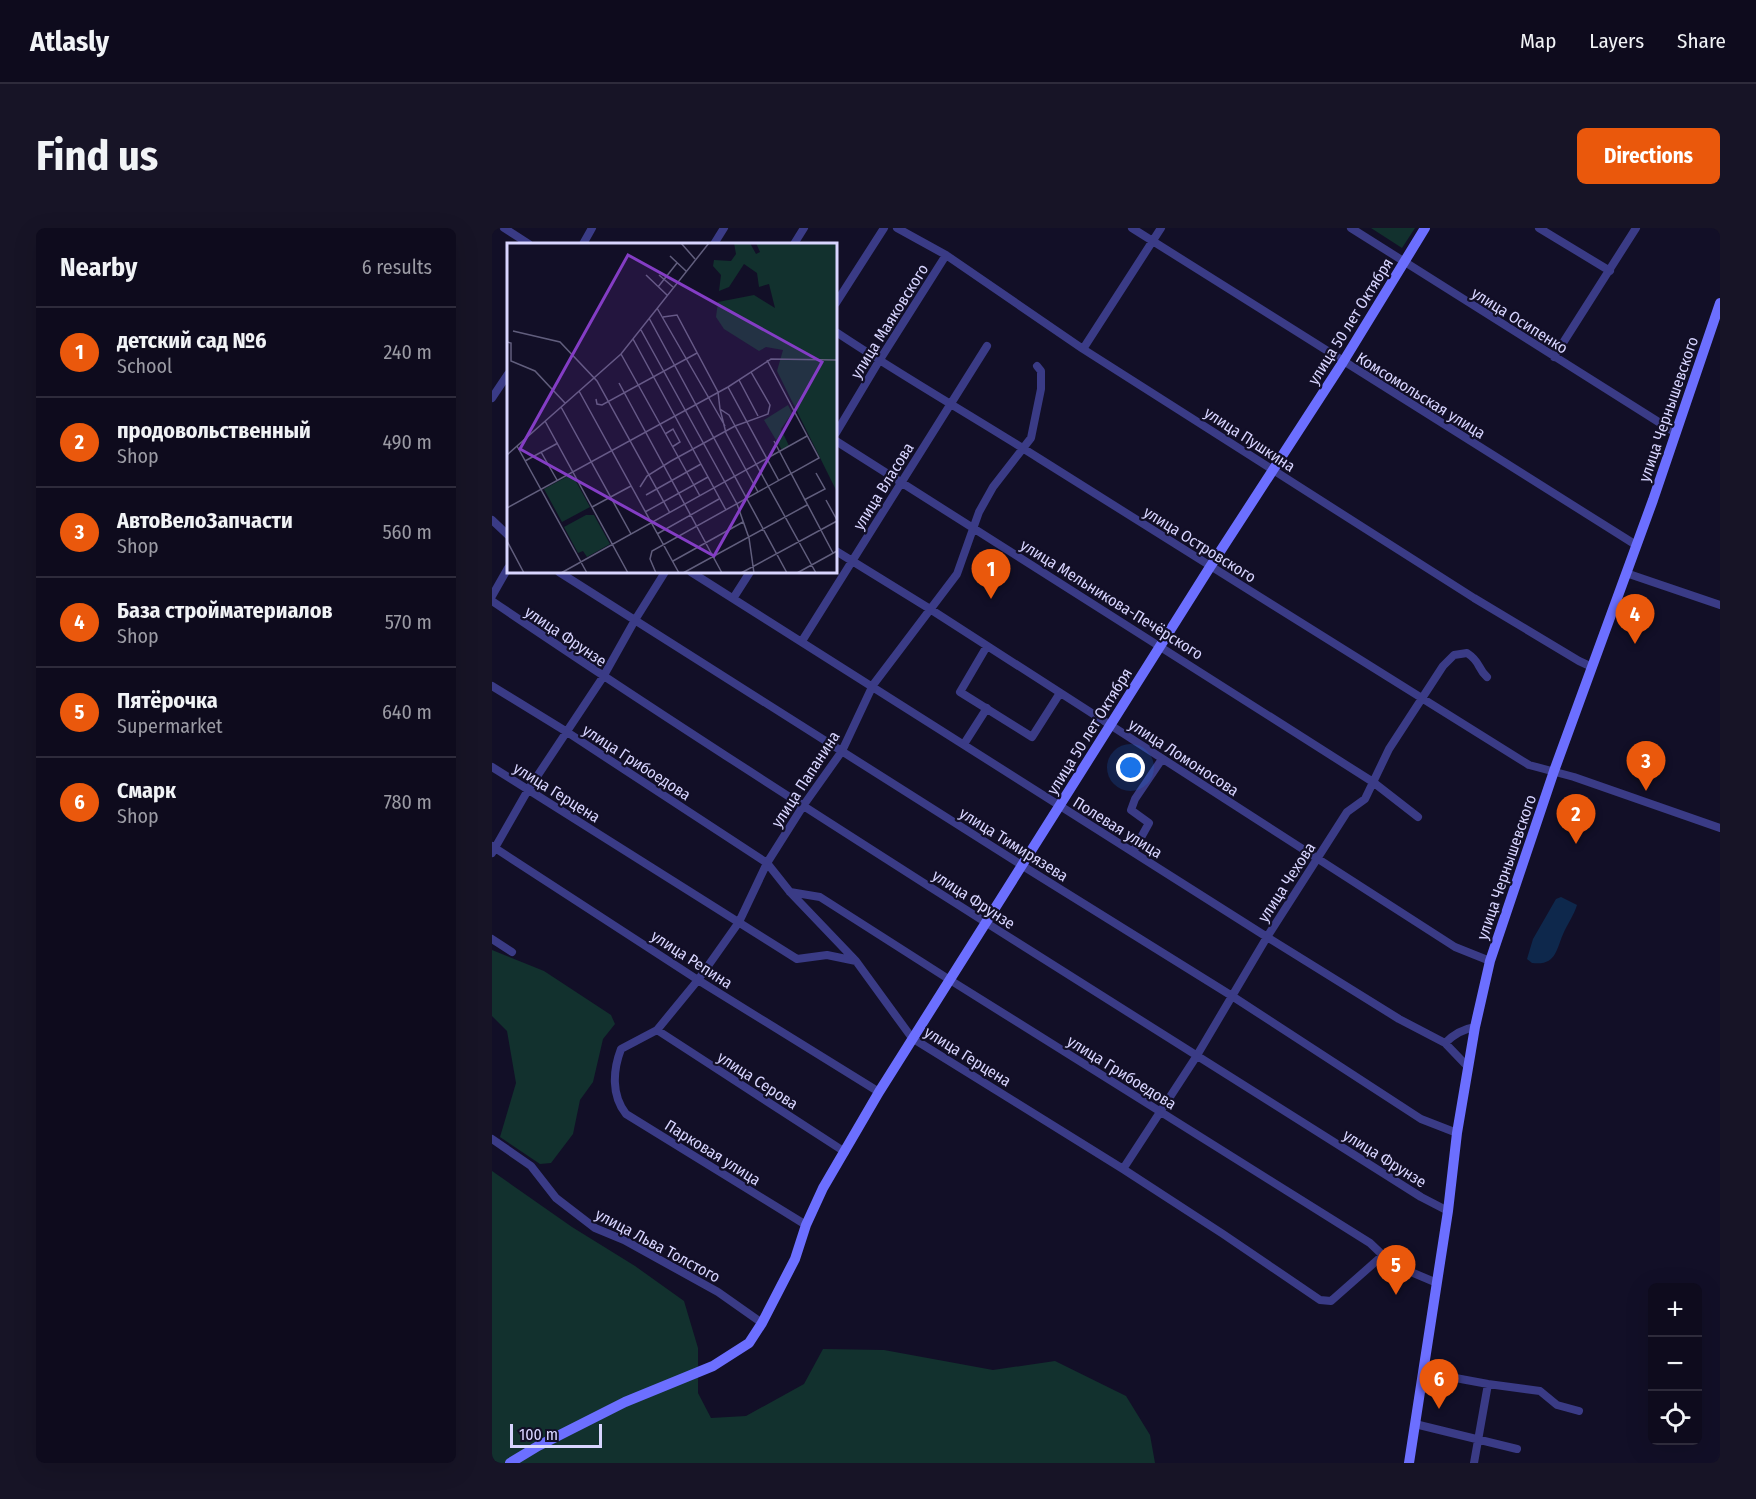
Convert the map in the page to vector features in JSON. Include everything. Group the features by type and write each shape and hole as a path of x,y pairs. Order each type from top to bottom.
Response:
{"street":[{"path":"504,228 527,243"},
{"path":"584,243 592,228"},
{"path":"715,243 724,228"},
{"path":"795,243 804,228"},
{"path":"837,301 884,228"},
{"name":"улица Пушкина","path":"897,228 946,255 1083,349 1474,598 1592,667"},
{"name":"Комсомольская улица","path":"1132,228 1636,545"},
{"path":"1083,349 1161,228"},
{"name":"улица Осипенко","path":"1351,228 1676,433"},
{"name":"улица 50 лет Октября","path":"510,1463 538,1446 625,1402 713,1366 749,1343 795,1259 806,1226 823,1188 879,1092 1210,567 1343,362 1425,228"},
{"path":"1539,228 1610,271"},
{"path":"1554,357 1636,228"},
{"name":"улица Маяковского","path":"837,431 946,255"},
{"name":"улица Чернышевского","path":"1409,1463 1448,1211 1457,1133 1475,1027 1490,961 1554,771 1676,433 1720,303"},
{"name":"улица Островского","path":"837,333 1530,765 1554,771 1720,828"},
{"name":"улица Власова","path":"802,641 987,346"},
{"name":"улица Папанина","path":"615,1093 615,1066 621,1049 657,1030 698,980 739,922 767,863 803,806 842,751 873,685 957,574 979,512 993,487 1031,438 1041,389 1041,371 1037,366"},
{"path":"492,398 507,376"},
{"name":"улица Мельникова-Печёрского","path":"837,442 1373,782 1418,817"},
{"path":"492,520 507,534"},
{"name":"улица Ломоносова","path":"837,552 930,609 1455,947 1490,961"},
{"path":"492,596 507,570"},
{"name":"улица Тимирязева","path":"562,573 1232,996 1421,1119 1457,1133"},
{"path":"493,849 528,790 603,677 664,573"},
{"name":"Полевая улица","path":"693,573 873,685 1267,938 1399,1019 1445,1043 1468,1066"},
{"path":"734,597 749,573"},
{"path":"1626,573 1720,605"},
{"name":"улица Фрунзе","path":"492,601 603,677 1196,1057 1421,1197 1448,1211"},
{"path":"987,646 960,692 1032,737 1060,693"},
{"name":"улица Чехова","path":"1123,1169 1196,1057 1267,938 1347,812 1365,799 1389,749 1443,666 1454,656 1467,653 1477,659 1482,672 1487,677"},
{"name":"улица Грибоедова","path":"492,686 567,732 767,863 790,892 856,961"},
{"path":"964,744 987,708"},
{"path":"1133,852 1149,823 1131,810 1135,799 1162,759"},
{"name":"улица Герцена","path":"492,767 797,959 827,955 856,961 912,1038 1123,1169 1320,1300 1331,1300 1382,1256"},
{"name":"улица Репина","path":"493,849 879,1092"},
{"name":"улица Грибоедова","path":"790,892 820,897 1370,1243 1392,1264 1437,1283"},
{"path":"492,939 512,952"},
{"path":"1445,1043 1459,1033 1475,1027"},
{"name":"улица Серова","path":"657,1030 845,1152"},
{"name":"Парковая улица","path":"615,1093 626,1114 806,1226"},
{"name":"улица Льва Толстого","path":"492,1139 531,1166 556,1198 595,1228 624,1240 718,1292 762,1323"},
{"path":"1423,1372 1540,1391 1557,1405 1579,1411"},
{"path":"1474,1463 1488,1384"},
{"path":"1415,1424 1517,1449"}],"green space":[{"path":"1371,228 1415,228 1402,248"},
{"path":"492,950 544,971 611,1015 615,1024 603,1039 593,1082 580,1100 573,1134 551,1163 540,1164 500,1137 516,1083 507,1031 492,1016"},
{"path":"492,1171 684,1301 698,1348 698,1393 711,1418 746,1416 804,1384 823,1349 884,1350 993,1370 1055,1361 1126,1396 1150,1435 1155,1463 492,1463"}],"water":[{"path":"1561,897 1577,905 1574,912 1551,959 1546,962 1532,963 1527,959 1533,939 1556,899"}],"place":[{"name":"детский сад №6","path":"991,599"},
{"name":"База стройматериалов","path":"1635,644"},
{"name":"АвтоВелоЗапчасти","path":"1646,791"},
{"name":"продовольственный","path":"1576,844"},
{"name":"Пятёрочка","path":"1396,1295"},
{"name":"Смарк","path":"1439,1409"}]}
